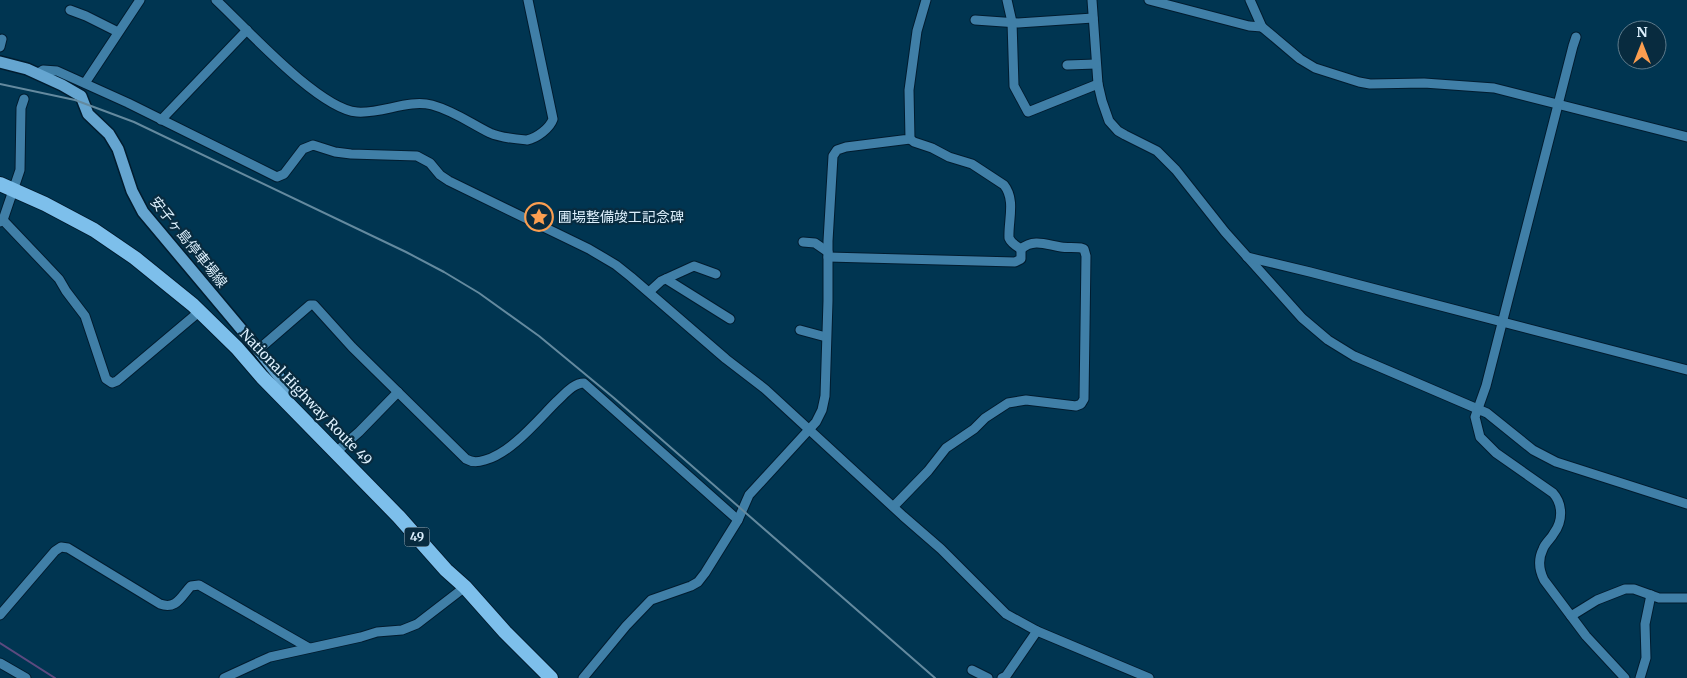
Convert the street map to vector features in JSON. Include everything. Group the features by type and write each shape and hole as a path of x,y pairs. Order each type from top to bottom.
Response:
{"highway":[{"name":"National Highway Route 49","path":"6,187 53,208 94,230 143,264 200,311 551,678"}],"main road":[{"name":"安子ヶ島停車場線","path":"0,62 13,64 37,74 80,96 88,114 109,134 118,149 132,191 143,212 284,383 286,388 282,397"}],"street":[{"path":"85,83 140,0"},
{"path":"216,0 303,83 342,108 365,112 422,103 453,112 491,133 503,137 529,140 550,125 552,119 528,0"},
{"path":"910,139 909,90 917,31 926,0"},
{"path":"1007,0 1012,22 1014,86 1028,112 1098,84"},
{"path":"1092,0 1098,84 1105,113 1113,126 1124,135 1157,152 1166,159 1247,258 1302,318 1328,340 1354,356 1478,408 1492,416 1542,456 1687,504"},
{"path":"1149,0 1163,2 1249,26 1262,27"},
{"path":"1250,0 1262,27 1300,59 1315,68 1365,84 1424,83 1485,86 1687,137"},
{"path":"70,10 118,32"},
{"path":"975,20 1012,22 1093,18"},
{"path":"161,120 247,30"},
{"path":"1576,37 1486,386 1475,417 1483,441 1553,493 1558,500 1561,508 1560,520 1556,532 1543,548 1540,567 1544,580 1586,636 1625,678"},
{"path":"1067,65 1096,64"},
{"path":"37,74 42,70 52,70 85,83 277,176 284,174 303,149 311,146 351,154 421,158 430,163 450,181 589,249 616,265 650,292 726,359 765,389 894,506 902,516 952,559 1006,614 1037,631 1149,678"},
{"path":"24,99 21,108 20,170 6,187 1,221 59,278 66,292 85,316 106,378 112,383 117,382 200,311"},
{"path":"583,678 619,634 651,600 698,582 738,520 750,495 809,430 819,416 823,406 828,301 828,255 834,153 840,148 910,139 949,157 972,164 1004,185 1009,193 1009,238 1013,244 1021,249"},
{"path":"803,242 815,243 828,255 1016,262 1021,259 1021,249"},
{"path":"894,506 928,471 946,448 1008,403 1026,400 1076,406 1083,402 1086,252 1081,248 1064,248 1042,243 1031,244 1021,249"},
{"path":"1247,258 1310,272 1687,370"},
{"path":"650,292 666,278 694,266 716,274"},
{"path":"666,278 730,319"},
{"path":"258,350 310,305 314,305 352,347 466,460 474,462 501,453 520,438 569,390 584,382 738,520"},
{"path":"800,330 826,337"},
{"path":"336,452 359,432 398,392"},
{"path":"0,615 55,550 61,547 68,548 160,604 168,606 176,604 191,586 199,585 309,648"},
{"path":"224,678 270,657 377,632 409,628 465,587"},
{"path":"1571,616 1595,601 1622,590 1634,589 1659,598 1687,598"},
{"path":"1640,678 1646,658 1645,624 1651,595"},
{"path":"1002,678 1006,676 1037,631"},
{"path":"0,663 26,678"},
{"path":"972,670 988,678"}],"waterway":[{"path":"0,643 55,678"}],"railway":[{"path":"0,84 75,100 134,122 406,252 479,293 539,336 614,398 935,678"}],"place":[{"name":"圃場整備竣工記念碑","path":"539,217"}]}
